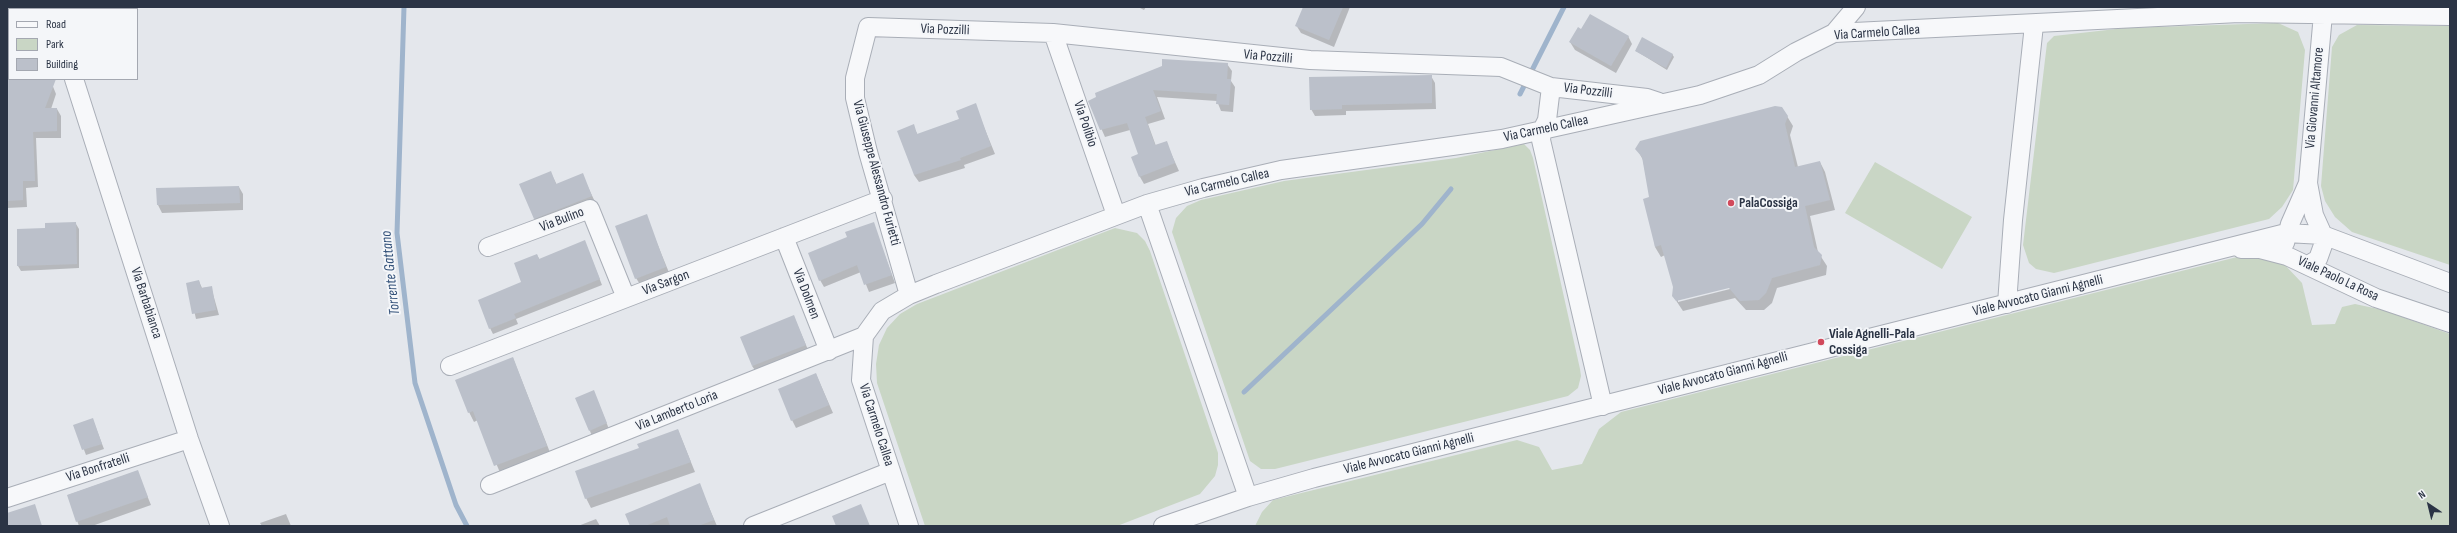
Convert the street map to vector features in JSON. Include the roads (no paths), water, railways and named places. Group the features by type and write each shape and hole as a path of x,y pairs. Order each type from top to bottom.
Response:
{"street":[{"path":"1834,33 1856,7"},
{"name":"Via Carmelo Callea","path":"909,526 860,380 864,336 882,311 909,295 1000,258 1147,204 1203,188 1281,170 1456,147 1542,130 1700,95 1759,75 1796,52 1834,33 2034,25 2239,13 2450,16"},
{"name":"Via Giovanni Altamore","path":"2322,14 2308,183 2314,215 2323,235"},
{"path":"2007,304 2013,220 2034,25"},
{"name":"Via Pozzilli","path":"868,27 1053,33 1310,60 1501,67 1551,87 1647,98 1664,103"},
{"name":"Via Giuseppe Alessandro Furietti","path":"868,27 855,78 855,98 868,152 883,199 909,295"},
{"name":"Via Polibio","path":"1053,33 1116,215"},
{"name":"Via Barbabianca","path":"74,80 189,439 220,526"},
{"path":"1551,87 1547,120 1542,130 1541,140 1603,406"},
{"name":"Via Giovanni Altamore","path":"2286,233 2308,183"},
{"name":"Via Sargon","path":"450,366 883,199"},
{"path":"1147,204 1248,497"},
{"name":"Via Bulino","path":"488,247 590,209 626,298"},
{"path":"2286,233 2284,243 2287,256"},
{"name":"Viale Avvocato Gianni Agnelli","path":"1163,526 1248,497 1769,362 2007,304 2286,233 2323,235"},
{"path":"2308,265 2318,259 2323,245 2323,235 2450,282"},
{"name":"Via Dolmen","path":"784,237 829,350"},
{"name":"Viale Paolo La Rosa","path":"2223,249 2260,250 2287,256 2376,298 2450,323"},
{"name":"Via Lamberto Loria","path":"490,485 864,336"},
{"name":"Via Bonfratelli","path":"7,498 189,439"},
{"path":"753,526 891,471"}],"waterway":[{"name":"Torrente Gattano","path":"404,7 397,233 415,383 456,505 467,526"},
{"path":"1520,94 1564,7"},
{"path":"1244,392 1422,224 1451,189"}],"place":[{"name":"PalaCossiga","path":"1731,203"},
{"name":"Viale Agnelli-Pala Cossiga","path":"1821,342"}]}
